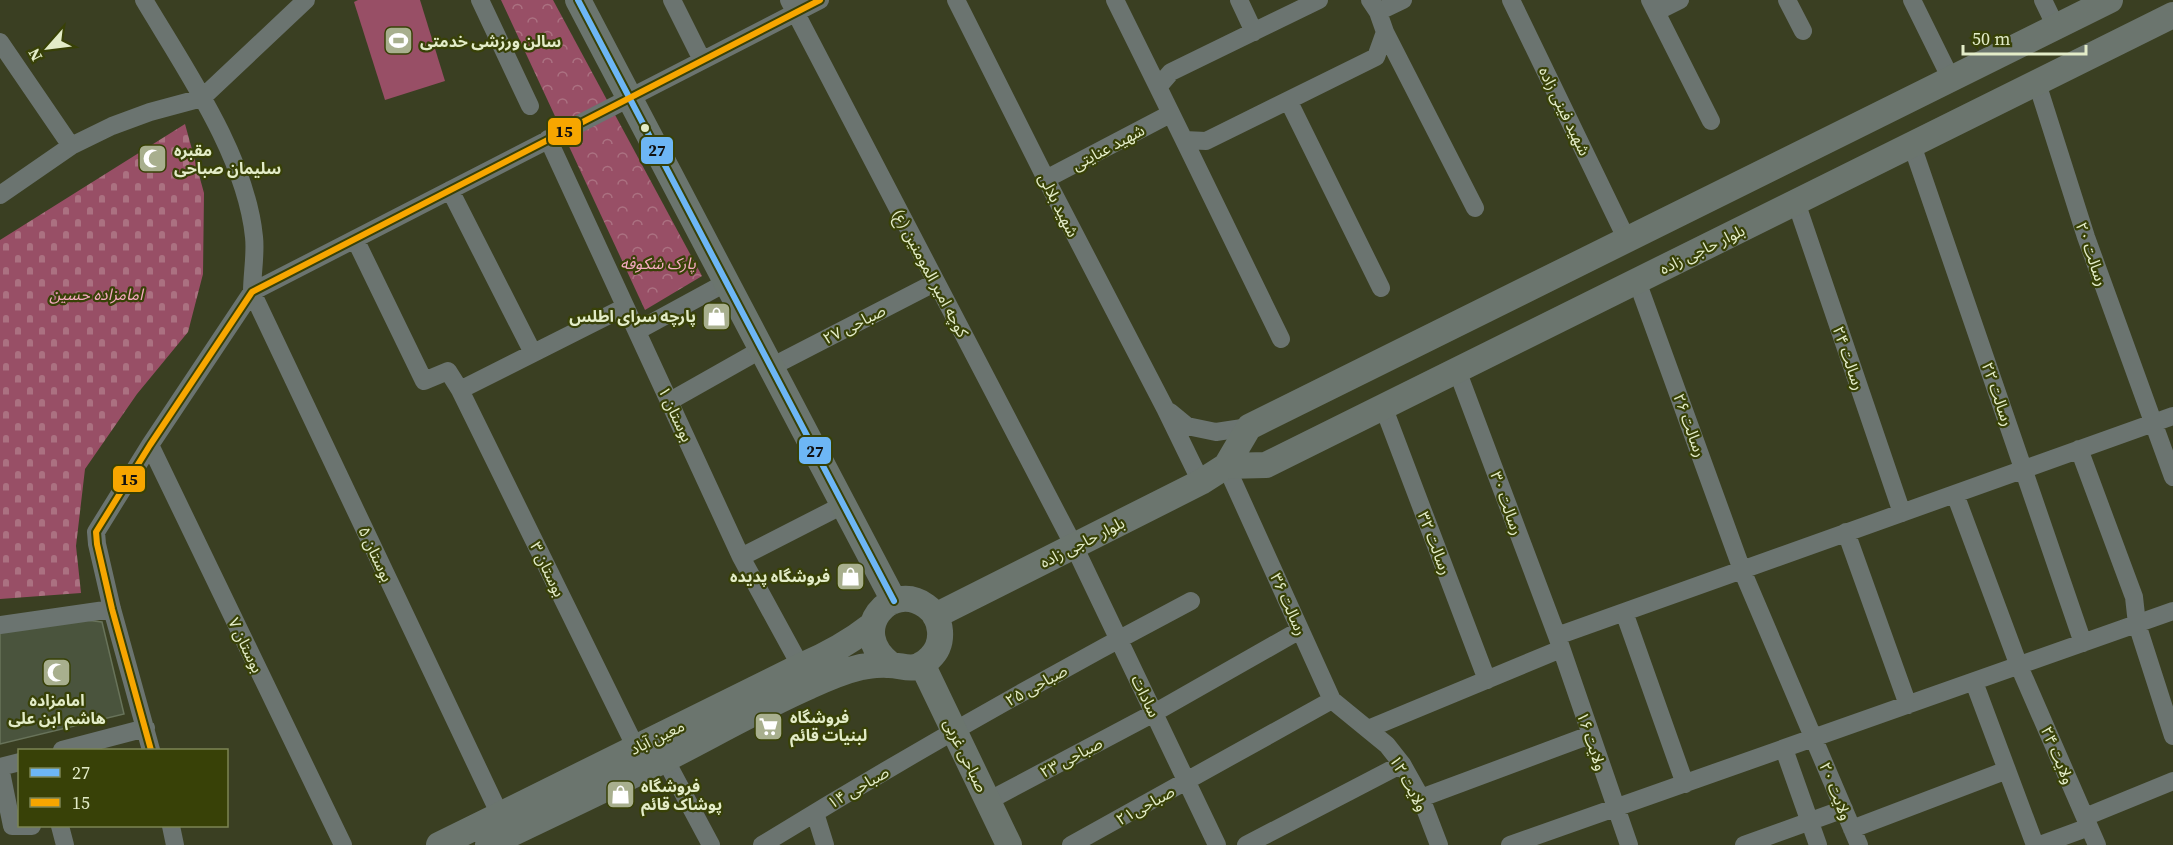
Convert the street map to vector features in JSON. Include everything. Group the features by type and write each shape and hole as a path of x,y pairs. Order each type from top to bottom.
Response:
{"street":[{"path":"144,0 226,142 246,199 254,237 252,292"},
{"path":"0,195 71,146 112,126 150,112 202,98 306,0"},
{"path":"480,0 530,106"},
{"path":"578,0 894,601"},
{"path":"672,0 702,60"},
{"path":"152,749 112,609 96,532 150,445 252,292 702,60 793,6 820,0"},
{"name":"شهید بلالی","path":"956,0 1201,482"},
{"path":"1115,0 1281,339"},
{"path":"1239,0 1254,32"},
{"path":"1158,87 1171,72 1319,0"},
{"path":"1403,0 1374,6 1475,208"},
{"name":"شهید فینی زاده","path":"1511,0 1623,231"},
{"path":"1680,0 1653,6 1711,121"},
{"path":"1787,0 1803,31"},
{"path":"1912,0 1951,79"},
{"path":"2043,0 2056,27"},
{"path":"1165,408 1187,426 1216,432 1249,427 1623,231 1951,79 2110,0"},
{"name":"کوچه امیر المومنین (ع)","path":"793,6 1074,546"},
{"name":"بلوار حاجی زاده","path":"1226,466 1266,465 2172,18"},
{"path":"1184,140 1206,141 1289,102 1376,57 1385,32"},
{"path":"0,42 71,146"},
{"name":"رسالت ۲۰","path":"2037,83 2086,237 2173,477"},
{"path":"1289,102 1381,288"},
{"name":"شهید عنایتی","path":"1046,180 1170,114"},
{"name":"بوستان ۱","path":"548,139 741,557 806,676"},
{"name":"رسالت ۲۲","path":"1912,145 2083,643"},
{"path":"450,190 533,354"},
{"name":"رسالت ۲۴","path":"1796,202 1902,513"},
{"path":"355,239 424,381 448,371 460,390 625,307"},
{"name":"رسالت ۲۶","path":"1637,281 1742,570 1814,738"},
{"path":"637,331 727,282"},
{"name":"صباحی ۲۷","path":"670,401 936,282"},
{"name":"بوستان ۵","path":"252,292 500,815"},
{"name":"رسالت ۳۰","path":"1457,370 1559,643"},
{"name":"بوستان ۳","path":"460,390 636,748"},
{"name":"رسالت ۳۲","path":"1383,406 1487,680"},
{"path":"1368,729 1487,680 1624,612 2173,416"},
{"name":"بلوار حاجی زاده","path":"935,616 1201,482 1226,466 1249,427"},
{"name":"بوستان ۷","path":"150,445 343,845"},
{"path":"2079,449 2134,597 2137,624 2173,736"},
{"name":"رسالت ۳۶","path":"1226,466 1332,700 1368,729"},
{"name":"ولایت ۲۴","path":"1954,494 2019,666 2097,845"},
{"path":"741,557 843,505"},
{"path":"1846,532 1908,705"},
{"name":"سادات","path":"1074,546 1217,845"},
{"path":"906,599 917,601 928,607 935,616 940,637 931,657 922,664 912,668 901,668 890,664 874,648 871,637 872,626 884,606 906,599"},
{"name":"صباحی ۲۵","path":"954,731 1191,601"},
{"path":"0,625 112,609"},
{"path":"1510,845 2173,611"},
{"path":"1624,612 1685,783"},
{"name":"معین آباد","path":"488,845 665,759 806,676 872,626"},
{"name":"صباحی ۲۳","path":"988,801 1154,713 1300,630"},
{"name":"ولایت ۱۶","path":"1559,643 1629,845"},
{"name":"معین آباد","path":"439,845 636,748 806,676 890,664"},
{"name":"صباحی غربی","path":"922,664 1009,845"},
{"path":"1974,682 2035,845"},
{"name":"صباحی۲۱","path":"1071,845 1332,700"},
{"path":"66,749 146,728"},
{"name":"ولایت ۱۲","path":"1368,729 1387,745 1402,764 1421,798 1439,845"},
{"name":"صباحی ۱۴","path":"762,845 954,731"},
{"path":"1421,798 1590,735"},
{"name":"ولایت ۲۰","path":"1814,738 1855,837"},
{"path":"1784,748 1818,845"},
{"path":"665,759 711,845"},
{"path":"18,762 0,767 12,826 18,826"},
{"path":"1246,845 1402,764"},
{"path":"1855,837 2007,770"},
{"path":"2040,845 2173,781"},
{"path":"1744,845 1844,809"},
{"path":"814,813 825,845"},
{"path":"60,827 65,845"},
{"path":"172,827 176,845"}],"green space":[{"name":"سالن ورزشی خدمتی","path":"358,0 420,0 445,81 385,100 354,2"},
{"name":"پارک شکوفه","path":"501,0 553,0 702,276 645,310"},
{"name":"امامزاده حسین","path":"185,124 204,193 203,274 188,332 137,394 85,469 76,546 81,593 0,599 0,240"}],"building":[{"name":"امامزاده هاشم ابن علی","path":"69,618 102,622 124,714 0,744 0,630"}],"transit line":[{"name":"27","path":"578,0 894,601"},
{"name":"15","path":"151,749 112,609 96,532 150,445 252,292 820,0"}],"place":[{"name":"سالن ورزشی خدمتی","path":"399,41"},
{"name":"مقبره سلیمان صباحی","path":"153,159"},
{"name":"پارچه سرای اطلس","path":"717,316"},
{"name":"فروشگاه پدیده","path":"851,576"},
{"name":"امامزاده هاشم ابن علی","path":"57,672"},
{"name":"فروشگاه لبنیات قائم","path":"769,726"},
{"name":"فروشگاه پوشاک قائم","path":"620,795"}]}
